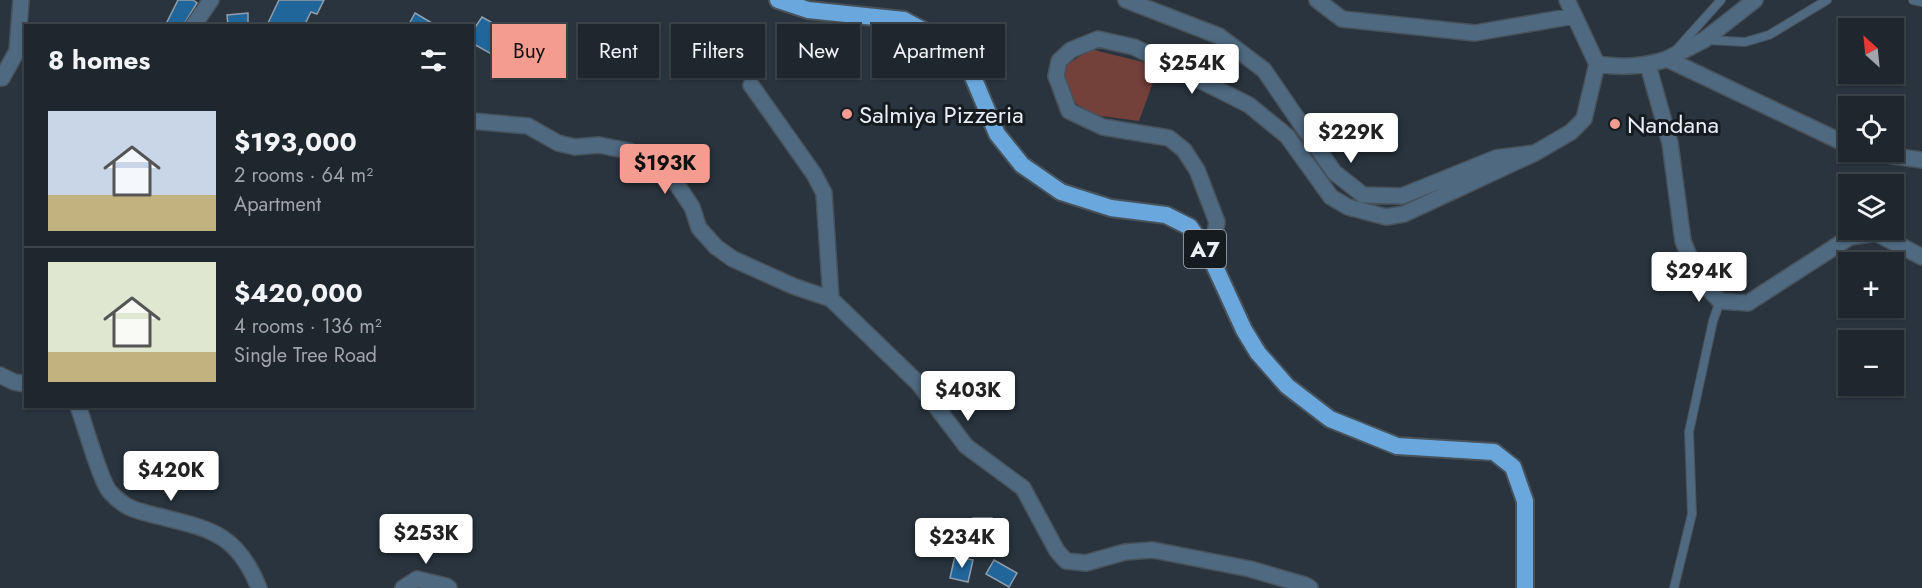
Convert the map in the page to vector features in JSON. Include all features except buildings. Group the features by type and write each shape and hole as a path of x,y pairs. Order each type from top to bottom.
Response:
{"highway":[{"name":"A7","path":"778,0 808,10 904,20 947,43 968,65 997,134 1022,165 1061,192 1111,208 1166,215 1190,227 1211,258 1244,330 1258,353 1287,386 1330,418 1396,446 1494,452 1513,467 1525,501 1525,588"}],"street":[{"path":"0,78 3,78 17,51 21,0"},
{"path":"194,24 211,0"},
{"path":"1126,0 1219,36 1264,70 1334,172 1363,195 1402,196 1496,158 1535,153"},
{"path":"1317,0 1342,19 1475,33 1574,16"},
{"path":"1211,258 1217,222 1197,170 1184,150 1169,138 1103,128 1068,111 1056,76 1059,61 1071,50 1098,39 1134,47 1249,105 1287,136 1331,197 1348,207 1386,217 1404,214 1535,153 1572,132 1584,119 1597,64 1567,0"},
{"path":"1597,64 1614,67 1648,65 1667,59 1704,40 1755,0"},
{"path":"1667,59 1838,140"},
{"path":"1648,65 1670,143 1683,241 1698,278 1720,302 1748,303 1850,237 1876,233 1922,257"},
{"path":"751,85 814,174 824,193 831,299"},
{"path":"474,121 528,126 558,143 575,147 599,145 629,151 668,171 692,207 699,228 716,247 733,259 793,286 831,299 919,384 966,446 1023,488 1057,551 1066,561 1086,563 1125,552 1153,550 1250,569 1310,588"},
{"path":"1904,157 1922,160"},
{"path":"0,375 14,382 24,384"},
{"path":"79,408 108,490 127,507 203,527 228,540 243,556 260,588"},
{"path":"403,588 417,579 446,585 449,588"}],"lane":[{"path":"1667,59 1721,0"},
{"path":"1704,40 1745,42 1769,35 1827,0"},
{"path":"1913,0 1922,2"},
{"path":"1674,588 1692,514 1689,432 1713,321 1720,302"}],"shaded area":[{"path":"1090,49 1159,66 1139,121 1094,115 1069,99 1063,68"}],"place":[{"name":"Salmiya Pizzeria","path":"847,114"},
{"name":"Nandana","path":"1615,124"}]}
